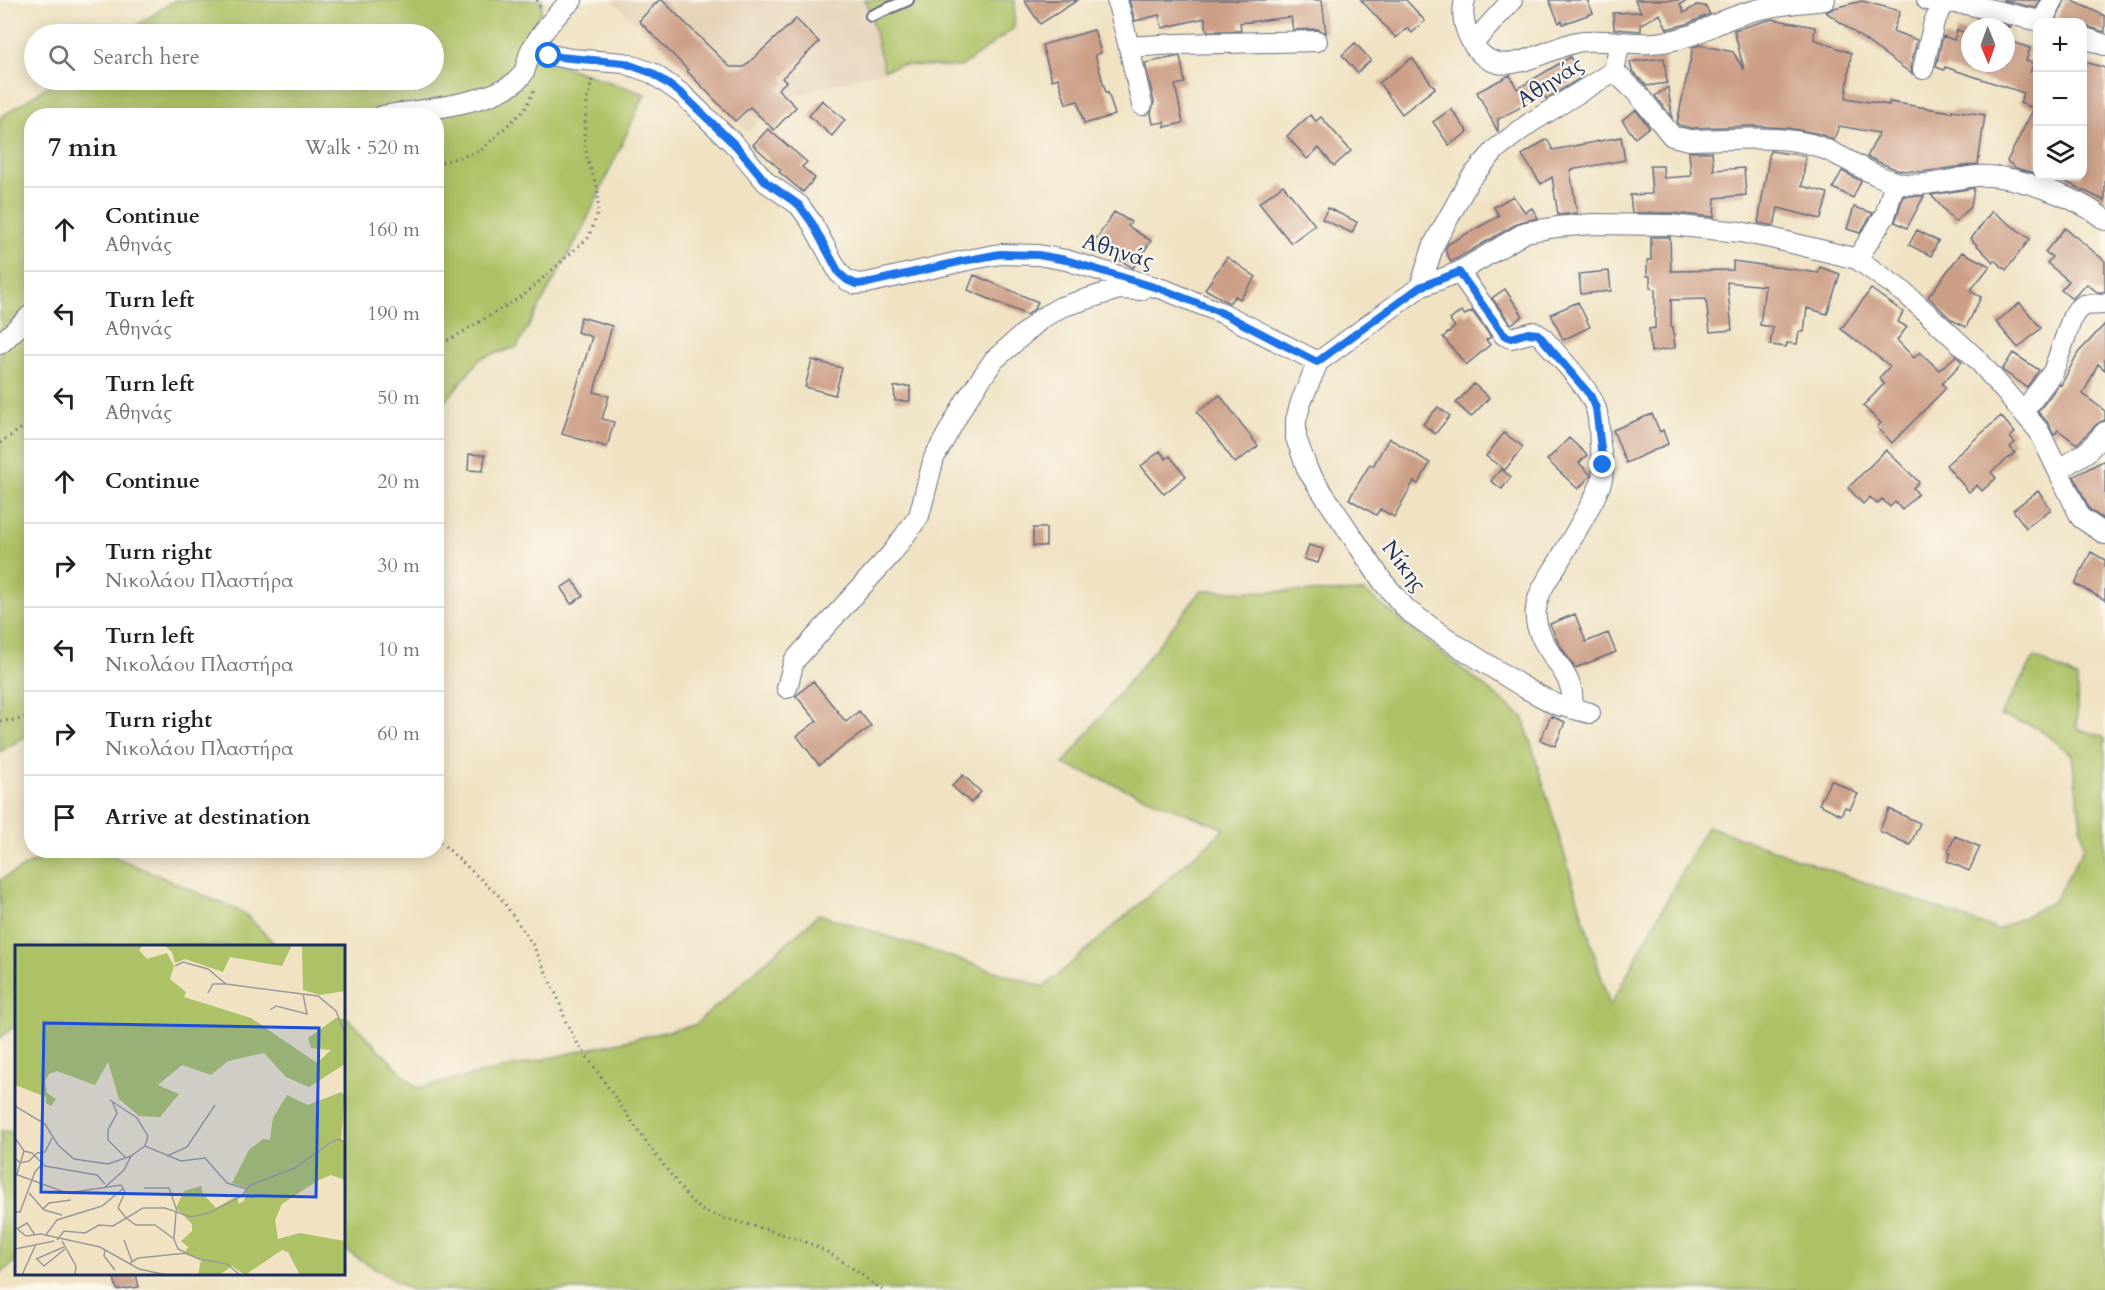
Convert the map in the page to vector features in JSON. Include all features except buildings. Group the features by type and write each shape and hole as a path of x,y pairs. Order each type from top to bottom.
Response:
{"street":[{"path":"431,108 473,101 512,84 524,72 531,51 561,10 572,0"},
{"path":"1118,0 1142,105"},
{"path":"1465,0 1464,20 1473,43 1491,61 1503,64 1578,42 1594,40 1654,43 1674,40 1698,34 1732,18 1764,8 1825,0"},
{"path":"1473,43 1512,0"},
{"path":"2045,18 2053,0"},
{"path":"1923,69 1934,22 1936,1 1966,4 2033,20"},
{"path":"2087,39 2105,45"},
{"path":"1129,47 1317,41"},
{"name":"Αθηνάς","path":"1420,287 1434,244 1470,179 1497,148 1530,123 1614,70 1620,42"},
{"name":"Αθηνάς","path":"531,51 571,59 624,63 652,73 682,94 736,146 766,182 799,205 812,223 839,273 856,284 1000,254 1038,255 1066,260 1164,290 1222,313 1317,362"},
{"path":"1614,70 1672,136 1689,140 1776,140 1808,144 1834,153 1895,182 1910,184 1975,176 2004,177 2102,212"},
{"path":"1857,259 1885,216 1895,182"},
{"path":"1317,362 1420,287 1459,272 1526,232 1557,226 1592,224 1670,225 1740,232 1771,238 1857,259 1905,293 1978,360 2039,431 2081,518 2105,534"},
{"name":"Νίκης","path":"1317,362 1296,420 1296,438 1308,471 1383,582 1407,610 1455,644 1555,704 1581,711 1569,682 1541,639 1536,625 1535,610 1538,596 1559,562 1602,480 1603,465 1596,408 1590,395 1542,337 1534,332 1511,338 1504,335 1459,272"},
{"path":"787,688 794,661 892,553 919,516 934,458 965,402 994,360 1042,318 1061,307 1119,289 1164,290"},
{"path":"2023,412 2053,372 2072,318 2078,310 2084,305 2105,304"},
{"path":"0,344 24,322"},
{"path":"2058,470 2088,451 2105,432"}],"lane":[{"path":"871,16 908,0"}],"path":[{"path":"444,341 524,295 588,238 598,213 598,190 587,159 584,136 587,100 597,60"},
{"path":"444,162 480,151 525,109 535,88"},
{"path":"0,443 24,426"},
{"path":"0,721 24,718"},
{"path":"444,845 478,875 505,904 533,945 576,1041 649,1146 690,1200 701,1210 711,1214 817,1247 841,1260 882,1290"}],"shaded area":[{"path":"612,0 864,0 868,4 884,70 788,98 785,96 748,132"}],"green space":[{"path":"175,0 543,0 532,56 645,94 583,228 517,347 481,358 444,403 444,108 24,108 24,737 0,752 0,118 42,90 444,90 444,24 139,24"},
{"path":"864,0 1015,0 1014,28 961,67 900,65 884,70 868,4"},
{"path":"1201,591 1365,592 1523,717 1610,1006 1707,826 1998,930 2054,901 2084,848 2072,755 2037,727 2000,716 2035,657 2077,678 2077,728 2105,738 2105,1290 410,1290 345,1250 345,1015 417,1088 695,1025 819,914 1044,987 1225,829 1063,764"},
{"path":"40,858 118,858 244,913 276,945 15,945 15,1026 0,1038 0,880"},
{"path":"0,1131 15,1132 15,1262 0,1274"}],"route":[{"path":"549,56 624,63 652,73 682,94 736,146 766,182 799,205 812,223 839,273 856,284 1000,254 1038,255 1066,260 1164,290 1222,313 1317,362 1420,287 1459,272 1504,335 1511,338 1534,332 1538,334 1590,395 1596,408 1603,465"}]}
